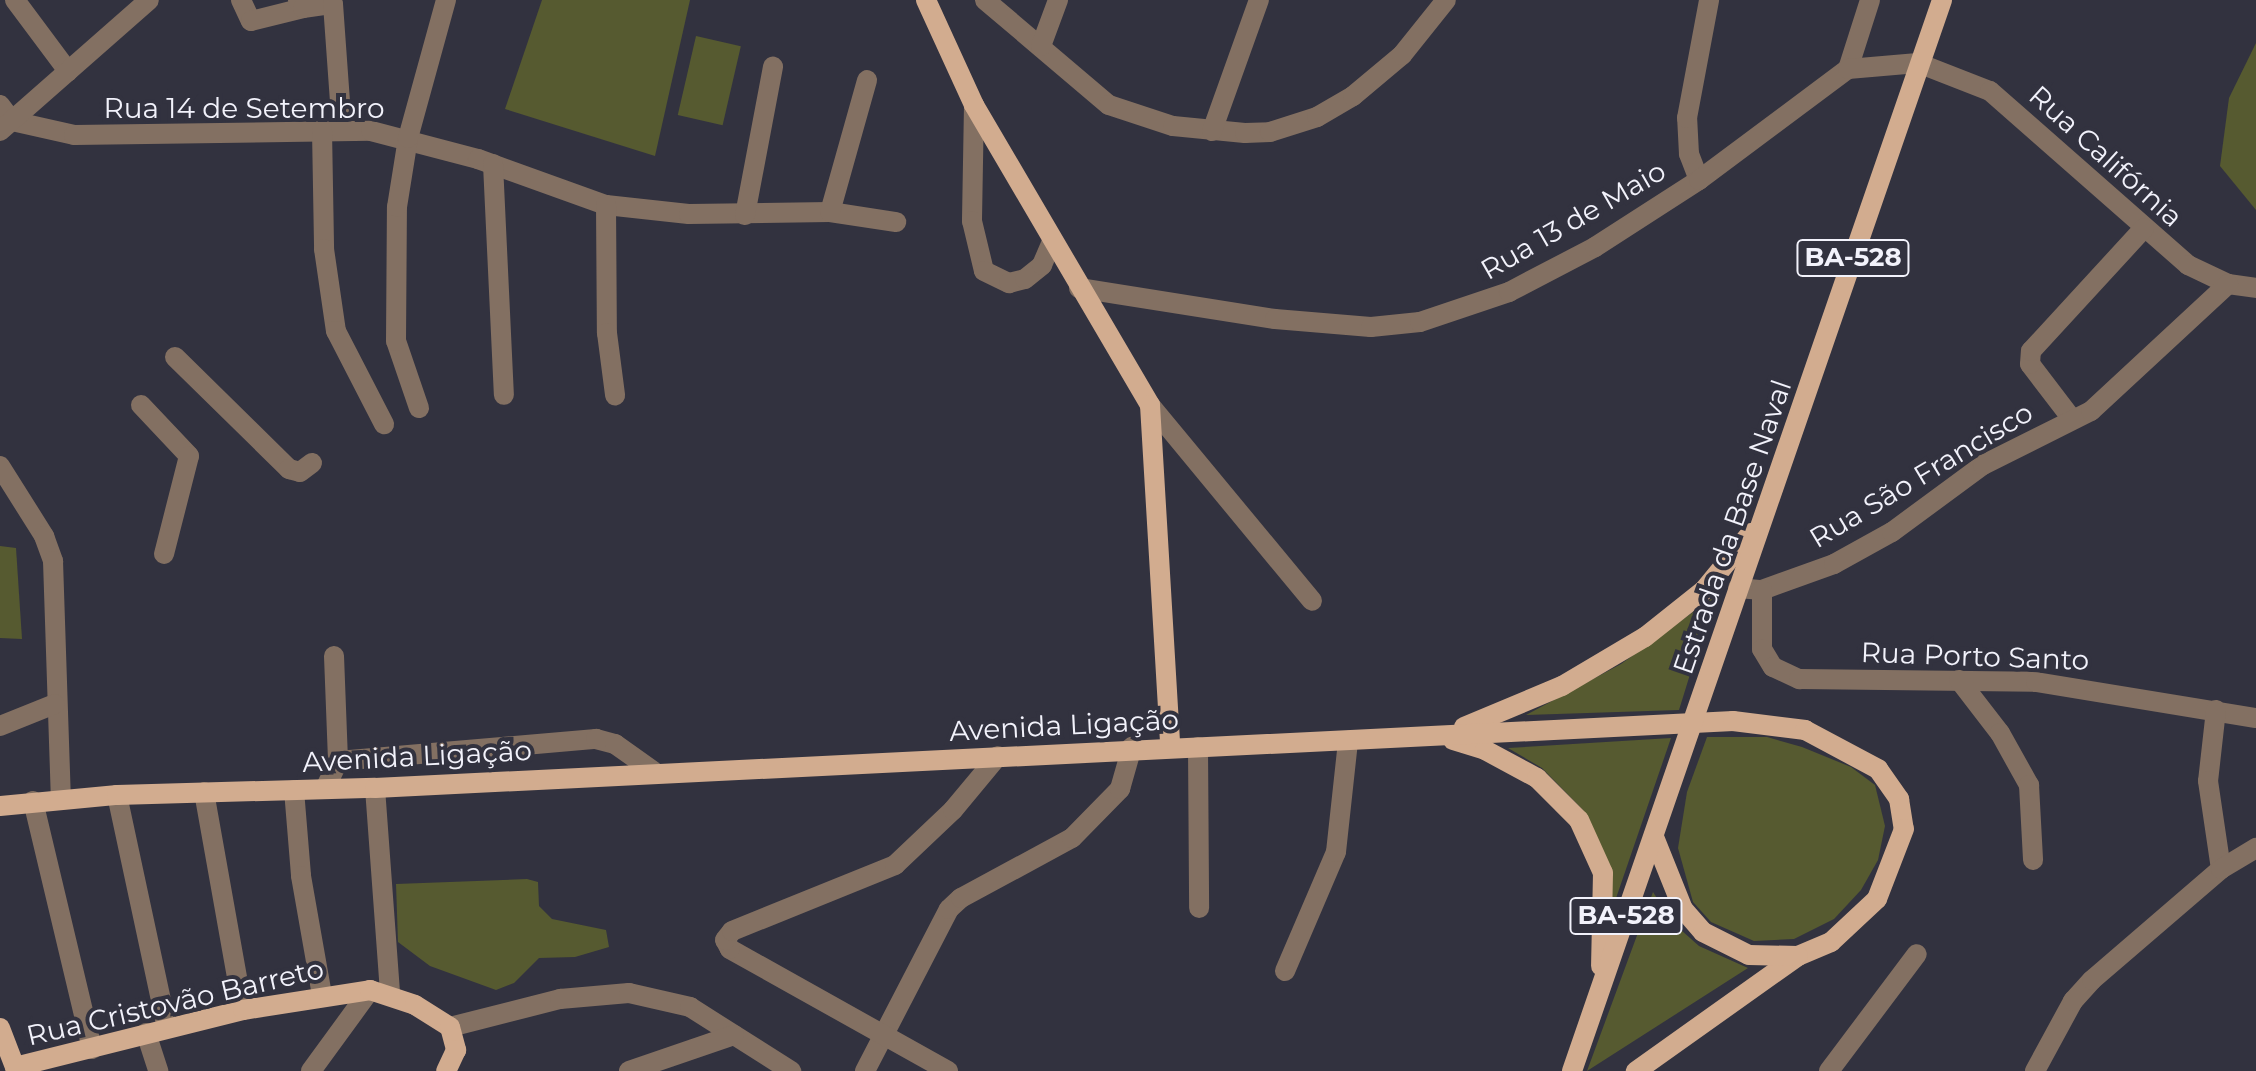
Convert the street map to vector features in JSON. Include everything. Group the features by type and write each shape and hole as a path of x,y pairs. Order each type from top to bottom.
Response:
{"main road":[{"path":"926,0 974,105 1051,244 1150,405 1170,746"},
{"name":"Estrada da Base Naval","path":"1572,1071 1942,0"},
{"path":"1437,736 1573,680 1645,637 1704,590 1764,515"},
{"path":"1704,590 1717,590 1735,596"},
{"name":"Avenida Ligação","path":"0,806 117,795 375,788 1132,747 1348,741 1733,721 1776,724 1834,741 1878,769 1903,813 1901,845 1877,899 1831,942 1798,956 1636,1071"},
{"path":"1437,736 1485,750 1537,778 1579,820 1594,845 1603,882 1598,995"},
{"name":"Avenida Ligação","path":"1654,837 1683,909 1703,932 1749,955 1798,956"},
{"path":"380,992 450,1027 456,1050 446,1071"},
{"name":"Rua Cristovão Barreto","path":"8,1069 63,1065 92,1049 243,1010 322,995 380,992"},
{"path":"0,1028 8,1069"}],"street":[{"path":"15,0 68,71"},
{"path":"4,119 68,71 149,0"},
{"path":"241,0 251,21 300,4 333,4 332,130 324,249 336,331 384,424"},
{"path":"419,408 396,341 397,207 408,138 446,0"},
{"path":"985,0 1109,105 1145,120 1212,131 1270,132 1317,117 1377,78 1446,0"},
{"path":"1041,46 1058,0"},
{"path":"1212,131 1259,0"},
{"path":"1699,180 1689,154 1687,118 1709,0"},
{"path":"1870,0 1848,69 1918,63"},
{"name":"Rua Califórnia","path":"1918,63 1990,91 2081,166 2144,228 2188,265 2228,284 2256,288"},
{"path":"745,215 773,67"},
{"name":"Rua 13 de Maio","path":"1079,288 1275,319 1371,327 1420,322 1472,308 1537,279 1699,180 1848,69"},
{"path":"830,212 867,80"},
{"path":"974,105 972,221 979,262 996,281 1009,283 1034,274 1051,244"},
{"name":"Rua 14 de Setembro","path":"4,119 74,135 332,130 408,138 493,164 606,205 745,215 830,212 896,222"},
{"path":"493,164 504,395"},
{"path":"606,205 607,333 615,395"},
{"path":"2072,419 2030,364 2031,351 2144,228"},
{"name":"Rua São Francisco","path":"1735,596 1762,590 1870,544 1983,465 2107,398 2228,284"},
{"path":"175,357 289,469 297,473 312,463"},
{"path":"141,405 189,456 164,554"},
{"path":"1150,405 1312,601"},
{"path":"0,466 44,536 53,561 55,704 61,799"},
{"name":"Rua Porto Santo","path":"1762,590 1762,649 1783,673 1799,679 1959,680 2086,686 2256,718"},
{"path":"325,789 338,761 334,656"},
{"path":"1959,680 2000,733 2029,785 2033,860"},
{"path":"0,726 55,704"},
{"path":"2216,710 2208,781 2221,869"},
{"path":"338,761 596,739 615,744 653,771"},
{"path":"1285,971 1336,852 1348,741"},
{"path":"865,1071 949,909 1072,838 1120,789 1132,747"},
{"path":"1198,747 1199,908"},
{"path":"948,1071 730,949 725,940 732,931 895,865 953,810 998,756"},
{"path":"311,1071 380,992 375,788"},
{"path":"294,790 301,876 322,995"},
{"path":"204,792 243,1010"},
{"path":"117,795 167,1028"},
{"path":"33,801 92,1049"},
{"path":"2035,1071 2073,1001 2092,980 2221,869 2256,848"},
{"path":"1829,1071 1917,954"},
{"path":"450,1027 560,999 629,993 690,1007 791,1071"},
{"path":"146,1033 158,1071"},
{"path":"629,1071 734,1035"}],"green space":[{"path":"542,0 690,0 655,156 505,109"},
{"path":"696,36 741,46 723,125 678,115"},
{"path":"2256,43 2256,210 2220,166 2229,98"},
{"path":"0,546 16,548 22,639 0,638"},
{"path":"1714,597 1679,710 1526,715 1621,664"},
{"path":"1707,737 1767,737 1802,747 1851,767 1875,785 1885,826 1878,860 1861,890 1834,919 1794,939 1754,941 1711,922 1693,902 1678,848 1687,792"},
{"path":"1671,738 1613,907 1609,866 1583,810 1542,768 1508,748"},
{"path":"527,879 538,882 539,906 552,919 606,930 609,947 575,957 539,958 514,983 496,990 430,966 398,942 396,884"},
{"path":"1653,892 1672,922 1699,946 1748,968 1587,1071"}]}
